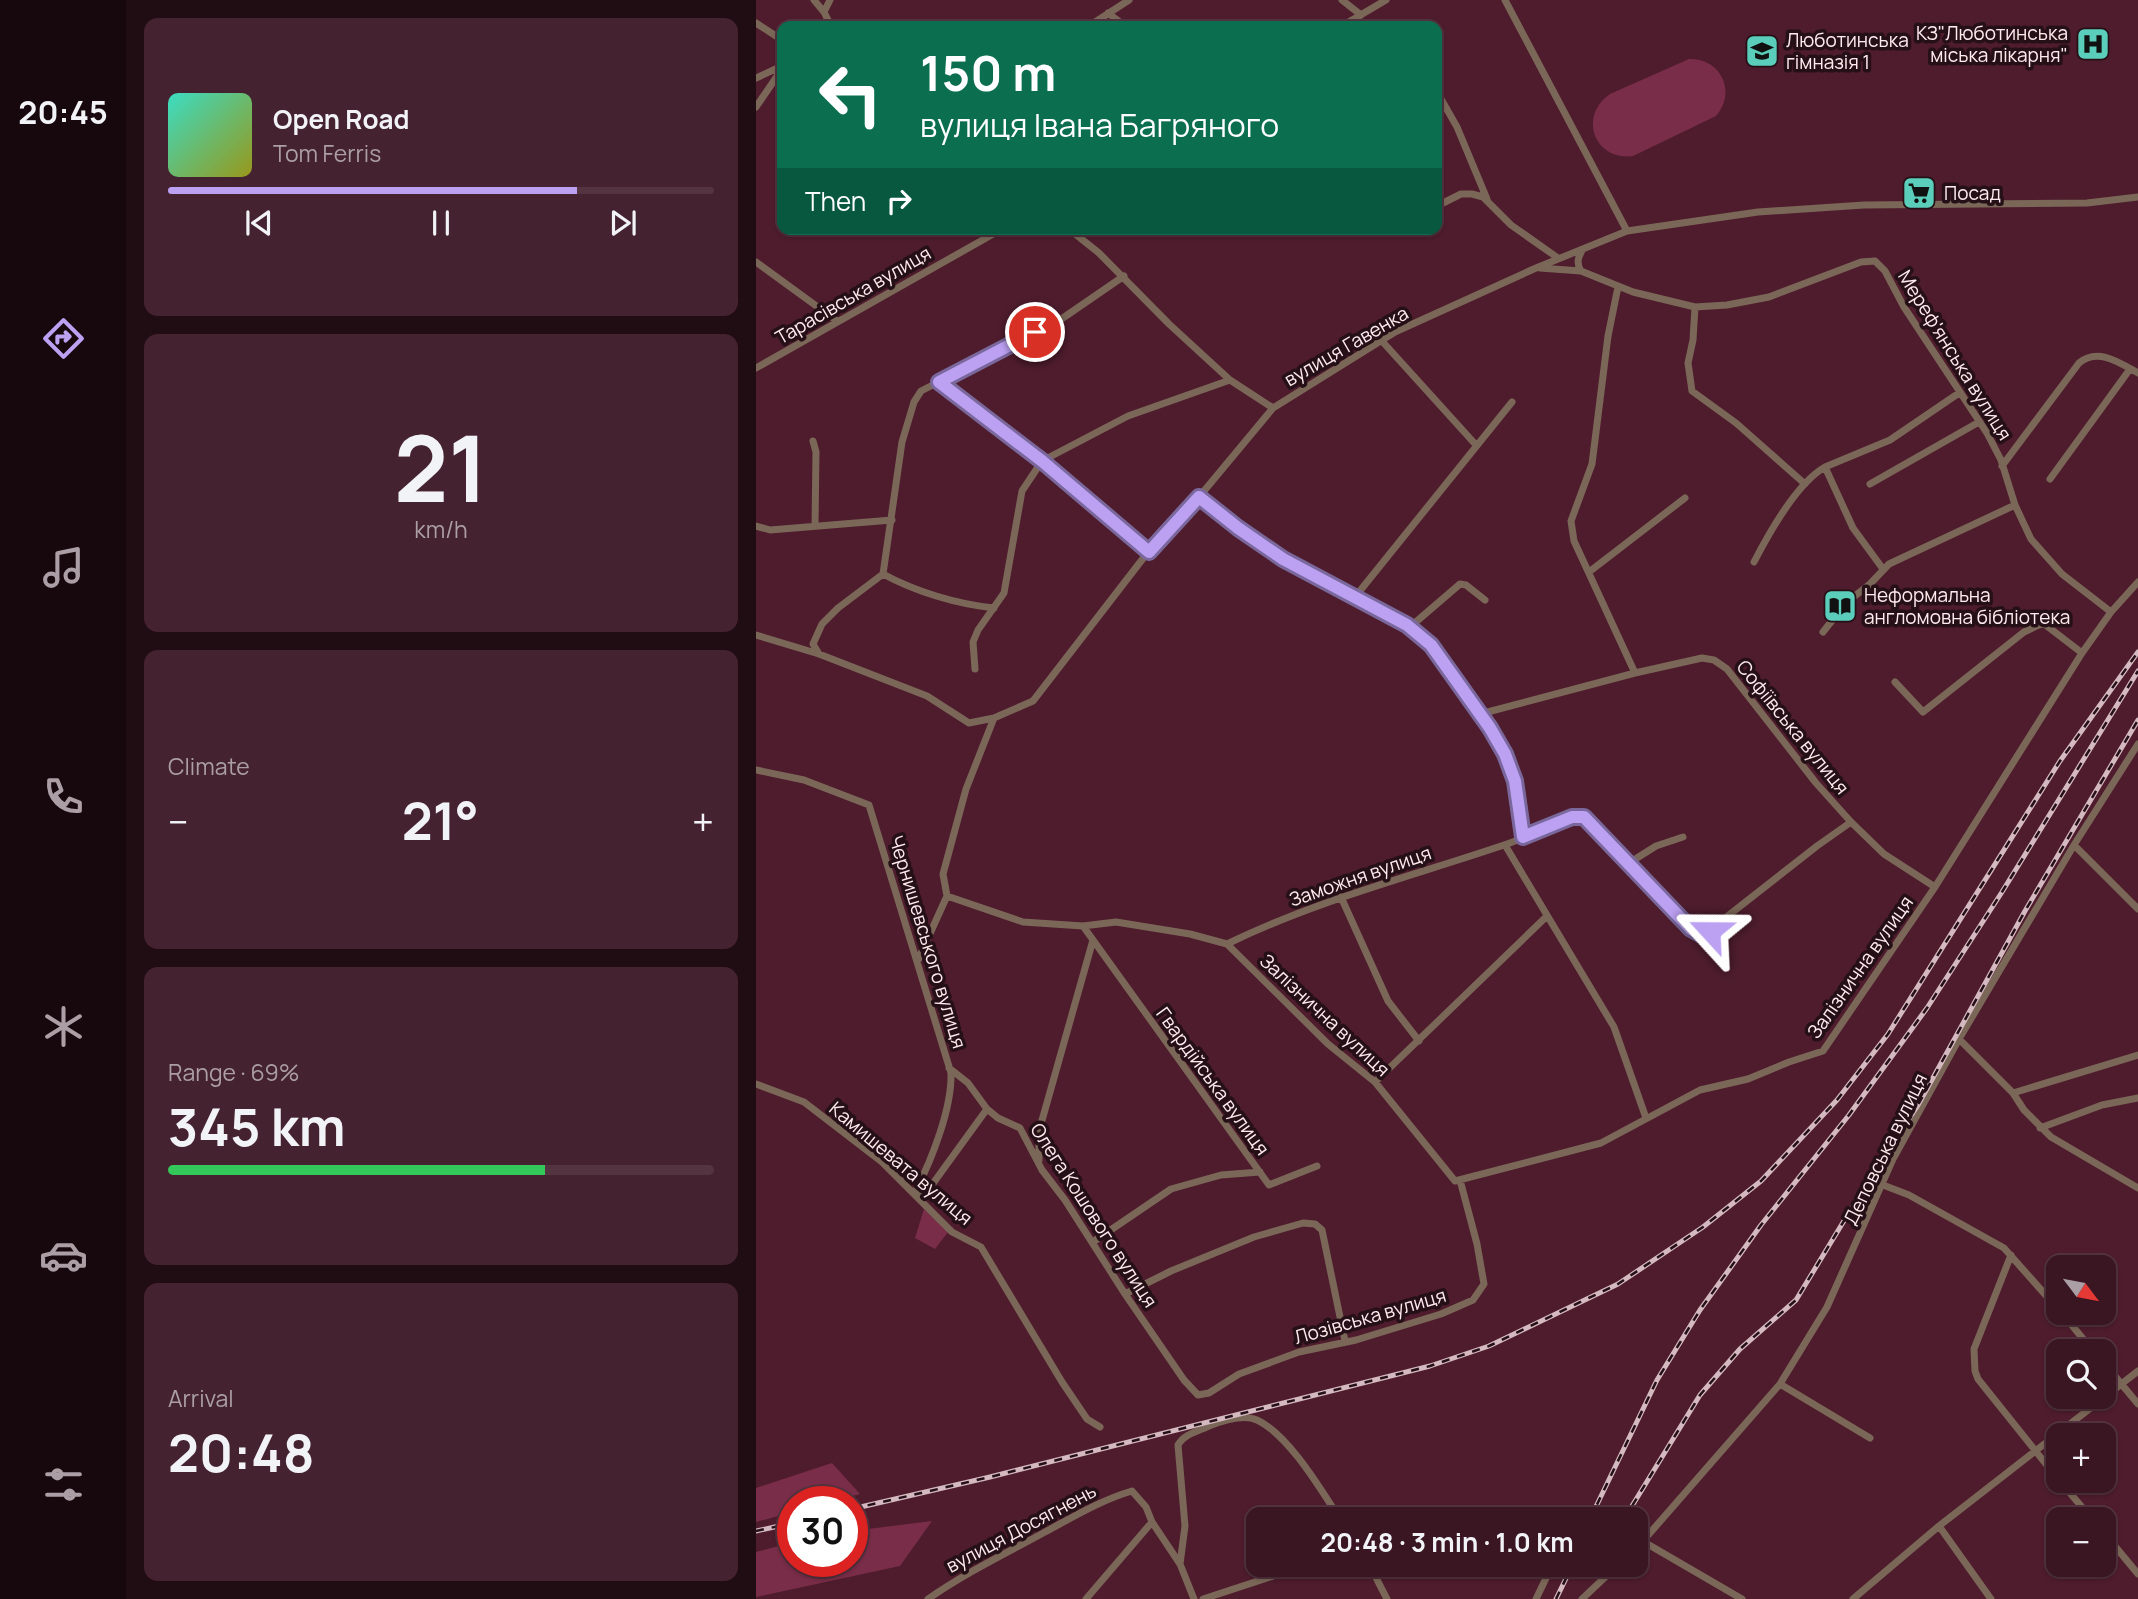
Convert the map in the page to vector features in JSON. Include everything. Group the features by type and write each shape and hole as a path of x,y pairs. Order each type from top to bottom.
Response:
{"street":[{"path":"814,0 828,21"},
{"path":"824,12 830,0"},
{"path":"1096,21 1129,0"},
{"path":"1342,0 1361,15"},
{"path":"1351,21 1386,0"},
{"path":"1506,0 1627,231"},
{"path":"1108,13 1118,21"},
{"path":"756,23 777,37"},
{"path":"756,78 777,69"},
{"path":"756,107 777,75"},
{"path":"1442,101 1457,127 1488,200 1511,225 1558,258"},
{"path":"1442,203 1466,193 1488,200"},
{"name":"вулиця Гавенка","path":"994,718 1033,701 1149,552 1273,408 1381,340 1536,268 1627,231 1788,209 1864,205 2087,203 2138,197"},
{"name":"Тарасівська вулиця","path":"756,368 991,235"},
{"path":"1076,235 1124,276 1169,324 1230,380 1273,408"},
{"path":"1581,271 1578,257 1584,248"},
{"name":"Мереф'янська вулиця","path":"1536,268 1581,271 1618,287 1695,307 1727,305 1769,297 1861,262 1875,261 1885,271 1904,307 1991,440 2031,539 2062,574 2111,612"},
{"path":"756,262 836,321"},
{"path":"819,654 813,644 822,624 838,608 883,574 902,442 921,391 1060,320 1124,276"},
{"path":"1618,287 1608,336 1592,464 1571,520 1572,534 1634,673"},
{"path":"1695,307 1693,340 1688,363 1692,391 1736,423 1805,485"},
{"path":"1381,340 1476,445"},
{"path":"2002,466 2085,358 2104,356 2138,373"},
{"path":"2050,479 2130,369"},
{"path":"975,669 973,642 982,623 1004,593 1022,491 1042,461 1128,416 1230,380"},
{"path":"939,382 1042,461 1149,552"},
{"path":"1754,562 1792,501 1825,467 1890,440 1959,393"},
{"path":"1355,597 1512,402"},
{"path":"1870,484 1979,422"},
{"path":"813,440 816,452 815,526"},
{"path":"1825,467 1853,528 1882,569"},
{"path":"1199,497 1283,559 1410,627 1431,645 1498,741 1510,766 1515,781 1523,837"},
{"path":"1589,572 1685,498"},
{"path":"1823,632 1846,603 1870,584 1882,569 2015,505"},
{"path":"756,526 770,530 892,520"},
{"path":"883,574 904,584 970,604 994,608"},
{"name":"Залізнична вулиця","path":"1227,944 1328,1044 1375,1082 1455,1181 1601,1143 1700,1090 1748,1079 1823,1051 1935,887 2082,653 2111,612 2138,582"},
{"path":"1410,627 1460,584 1466,585 1485,600"},
{"path":"1895,682 1923,712 2024,632 2043,623 2082,653"},
{"path":"756,635 819,654 927,696 969,723 994,718"},
{"name":"Софіївська вулиця","path":"1480,715 1634,673 1702,658 1720,662 1816,783 1851,822 1884,854 1935,887"},
{"path":"918,960 947,896 943,874 966,789 994,718"},
{"name":"Деповська вулиця","path":"1648,1537 1780,1384 1827,1307 1893,1159 1959,1039 2074,845 2138,744"},
{"name":"Чернишевського вулиця","path":"756,770 804,780 869,805 949,1068 951,1085 936,1148 916,1191 921,1200"},
{"name":"Заможня вулиця","path":"1227,944 1265,926 1341,897 1505,845 1572,817 1587,819 1629,863"},
{"path":"1684,837 1656,846 1629,863 1691,929 1700,934 1706,933 1851,822"},
{"path":"1505,845 1614,1027 1646,1118"},
{"path":"2074,845 2138,909"},
{"path":"947,896 1023,922 1083,926 1116,922 1190,934 1227,944"},
{"path":"1341,897 1388,1001 1419,1041"},
{"path":"1375,1082 1546,917"},
{"name":"Гвардійська вулиця","path":"1083,926 1259,1172"},
{"path":"1038,1162 1040,1131 1093,940"},
{"path":"1959,1039 2013,1093 2039,1128 2138,1188"},
{"path":"2013,1093 2138,1055"},
{"name":"Олега Кошового вулиця","path":"949,1068 968,1083 987,1109 998,1118 1020,1128 1038,1162 1125,1294 1184,1380 1198,1395"},
{"name":"Камишевата вулиця","path":"756,1084 804,1102 881,1162 952,1232 981,1247 1081,1410 1087,1419 1100,1427"},
{"path":"2039,1128 2102,1105 2138,1098"},
{"path":"921,1200 987,1109"},
{"path":"1259,1172 1269,1185 1317,1166"},
{"name":"Гвардійська вулиця","path":"1093,1242 1171,1189 1221,1175 1259,1172"},
{"name":"Лозівська вулиця","path":"1198,1395 1209,1393 1239,1374 1299,1352 1356,1340 1441,1314 1473,1300 1485,1284 1460,1180"},
{"path":"1883,1185 1909,1195 1992,1241 2011,1255 2046,1296"},
{"path":"1125,1294 1171,1271 1254,1237 1303,1223 1315,1224 1322,1230 1345,1341"},
{"path":"2011,1255 1974,1349 1975,1371 1978,1379 2046,1464"},
{"path":"2071,1325 2083,1339"},
{"path":"1853,1599 2034,1450 2138,1371"},
{"path":"2116,1378 2138,1404"},
{"path":"1780,1384 1870,1438"},
{"path":"1180,1564 1185,1526 1178,1446 1180,1441 1190,1434 1217,1422 1246,1417 1257,1420 1288,1447 1309,1472 1332,1507"},
{"name":"вулиця Досягнень","path":"928,1599 955,1580 1112,1497 1132,1491 1146,1507 1152,1521"},
{"path":"2070,1493 2082,1507"},
{"path":"1086,1599 1152,1521 1180,1564 1194,1599"},
{"path":"1939,1526 1991,1599"},
{"path":"1648,1544 1742,1599"},
{"path":"2116,1547 2138,1574"},
{"path":"1203,1599 1270,1577"},
{"path":"1376,1577 1387,1599"},
{"path":"1536,1599 1547,1577"},
{"path":"1583,1599 1606,1577"}],"shaded area":[{"path":"1689,59 1710,64 1722,78 1725,97 1716,116 1633,156 1608,152 1595,135 1593,125 1600,103 1610,94"},
{"path":"924,1209 948,1232 935,1249 915,1238"},
{"path":"832,1463 853,1486 777,1486 777,1516 756,1522 756,1488"},
{"path":"932,1521 900,1566 868,1573 868,1529"},
{"path":"777,1546 777,1577 849,1577 756,1597 756,1552"}],"railway":[{"path":"868,1505 1430,1366 1489,1346 1618,1284 1703,1227 1761,1181 1837,1100 1888,1034 2060,761 2138,652"},
{"path":"1596,1507 1657,1380 1700,1310 1761,1225 1849,1115 1927,1008 2138,671"},
{"path":"1631,1507 1700,1395 1740,1349 1796,1300 1879,1163 1918,1105 2025,911 2138,720"},
{"path":"756,1531 777,1526"},
{"path":"1556,1599 1567,1577"}],"place":[{"name":"КЗ\"Люботинська мiська лiкарня\"","path":"2093,44"},
{"name":"Люботинська гiмназiя 1","path":"1762,51"},
{"name":"Посад","path":"1919,193"},
{"name":"Неформальна англомовна бібліотека","path":"1840,606"}],"route":[{"path":"1035,332 939,382 1042,461 1149,552 1199,497 1283,559 1407,625 1431,645 1498,741 1515,781 1523,837 1572,817 1584,817 1691,929 1700,934 1710,931"}]}
